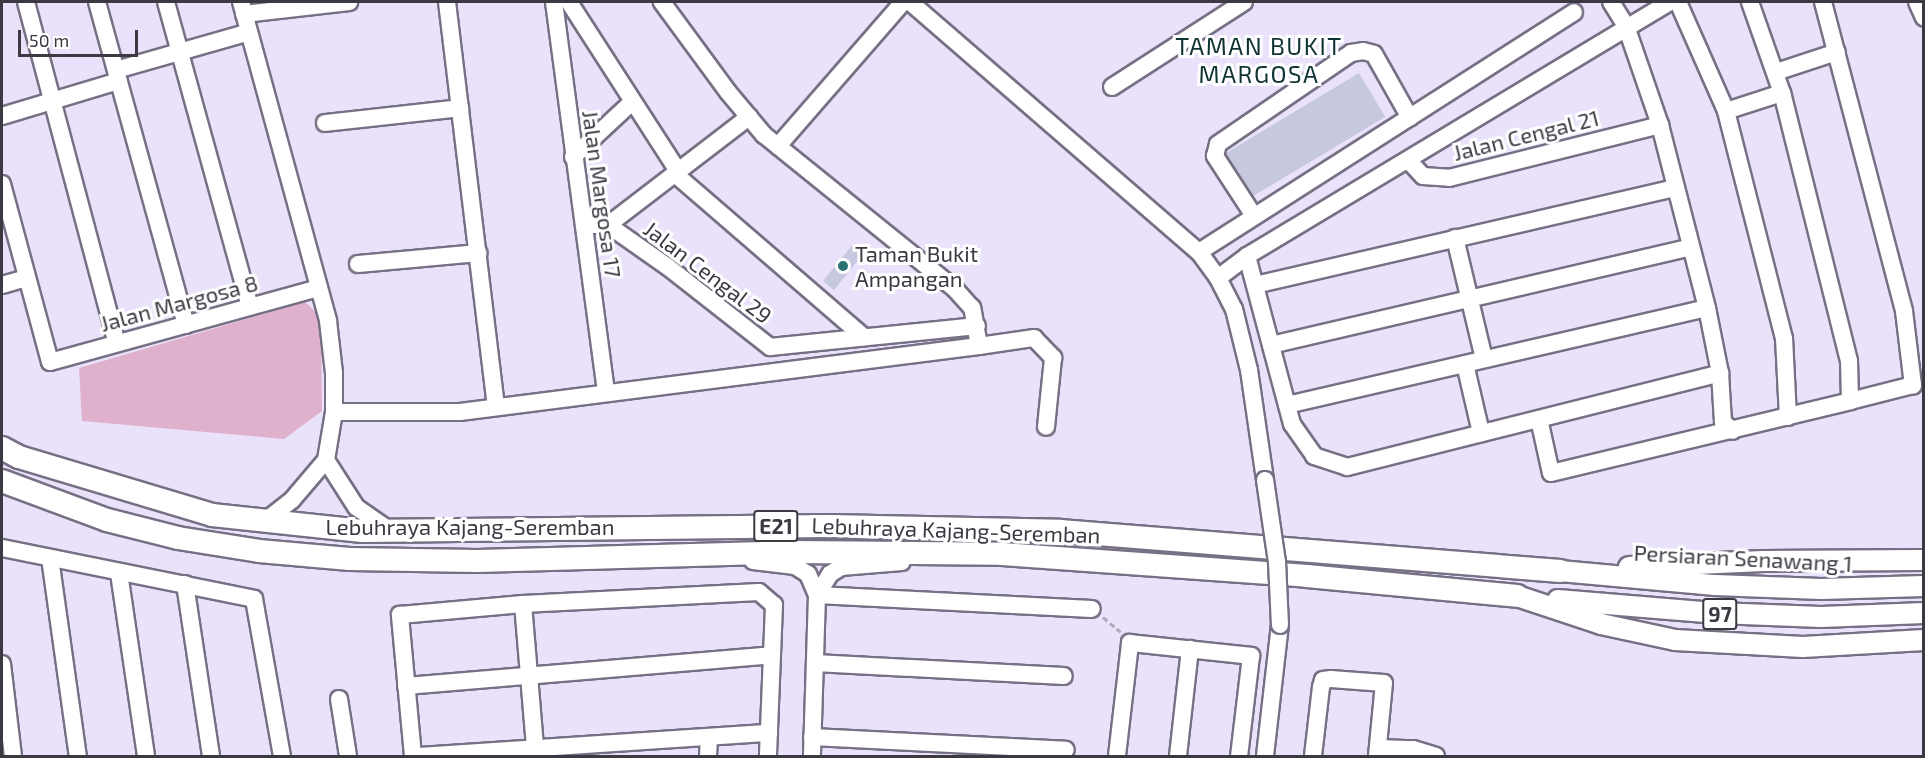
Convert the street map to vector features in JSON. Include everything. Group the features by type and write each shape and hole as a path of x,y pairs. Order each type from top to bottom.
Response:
{"highway":[{"name":"Lebuhraya Kajang-Seremban","path":"2,448 19,457 212,515 363,531 829,526 1060,531 1560,571"},
{"name":"Lebuhraya Kajang-Seremban","path":"2,481 107,520 178,538 259,551 350,559 477,561 839,552 1002,554 1307,576 1517,596"}],"main road":[{"path":"1560,571 1763,561 1923,560"},
{"name":"Persiaran Senawang 1","path":"1560,571 1715,585 1821,589 1923,586"},
{"path":"1517,596 1601,624 1675,640 1803,647 1923,640"},
{"name":"97","path":"1517,596 1630,608 1717,614 1821,616 1923,613"}],"street":[{"path":"26,2 117,343"},
{"path":"97,2 186,325"},
{"path":"166,2 250,307"},
{"path":"266,521 292,500 326,460 334,412 334,373 328,321 242,8 349,2"},
{"path":"447,2 496,407"},
{"name":"Jalan Margosa 17","path":"554,2 606,392"},
{"path":"569,2 676,173 864,337 977,326"},
{"path":"662,2 748,117 778,147 955,289 972,308 980,346"},
{"path":"778,147 903,2"},
{"path":"910,2 1199,252 1218,278 1233,309 1249,370 1277,562 1280,625 1265,756"},
{"path":"1112,87 1244,2"},
{"path":"1611,2 1626,26 1660,125 1707,308 1719,373 1723,422 1732,431"},
{"path":"1218,278 1247,256 1626,26 1670,2"},
{"path":"1678,2 1726,111 1784,338 1788,417"},
{"path":"1750,2 1782,93 1849,361 1850,401"},
{"path":"1539,418 1551,473 1732,431 1913,385 1904,311 1823,2"},
{"path":"1917,2 1923,18"},
{"path":"1199,252 1574,12"},
{"path":"2,116 53,100 180,51 249,32"},
{"path":"1254,216 1215,156 1218,144 1351,53 1363,51 1374,54 1410,118"},
{"path":"1776,72 1837,52"},
{"path":"1726,111 1782,93"},
{"path":"573,157 632,102"},
{"path":"325,123 460,108"},
{"path":"608,225 748,117"},
{"name":"Jalan Cengal 21","path":"1408,160 1423,176 1449,178 1660,125"},
{"path":"2,183 27,279 2,285"},
{"path":"1255,285 1676,188"},
{"name":"Jalan Cengal 29","path":"585,225 608,225 668,267 770,347 864,337"},
{"path":"1455,238 1484,359"},
{"path":"1271,345 1691,247"},
{"path":"358,264 478,253"},
{"path":"1247,256 1292,424 1314,456 1347,466 1719,373"},
{"name":"Jalan Margosa 8","path":"27,279 50,362 319,288"},
{"path":"1287,405 1707,308"},
{"path":"334,412 460,412 1034,338 1053,358 1046,428"},
{"path":"1465,364 1481,433"},
{"path":"326,460 356,507 389,530"},
{"path":"2,548 254,599 282,756"},
{"path":"688,554 795,566 808,574 817,595 812,756"},
{"path":"817,595 830,574 841,567 1002,554"},
{"path":"50,558 78,756"},
{"path":"119,573 146,756"},
{"path":"185,584 212,756"},
{"path":"413,756 400,615 522,604 759,592 774,605 768,756"},
{"path":"817,595 1092,609"},
{"path":"522,604 535,748"},
{"path":"1117,756 1130,643 1251,656 1239,756"},
{"path":"1178,756 1190,649"},
{"path":"406,686 772,655"},
{"path":"815,663 1064,676"},
{"path":"2,664 3,695 13,756"},
{"path":"1313,756 1323,680 1384,683 1378,752 1413,749 1436,756"},
{"path":"339,699 348,756"},
{"path":"419,756 502,753 535,748 572,751 640,749 709,737 769,733"},
{"path":"708,756 709,737"},
{"path":"812,737 1066,750"}],"path":[{"path":"1092,609 1113,624 1130,643"}],"shaded area":[{"path":"305,302 321,317 322,411 284,439 82,421 79,368"}],"building":[{"path":"1359,73 1385,117 1250,198 1224,154"},
{"name":"Taman Bukit Ampangan","path":"854,243 865,252 834,290 823,281"}],"place":[{"name":"Taman Bukit Ampangan","path":"843,266"}],"district":[{"name":"TAMAN BUKIT MARGOSA","path":"1259,60"}]}
